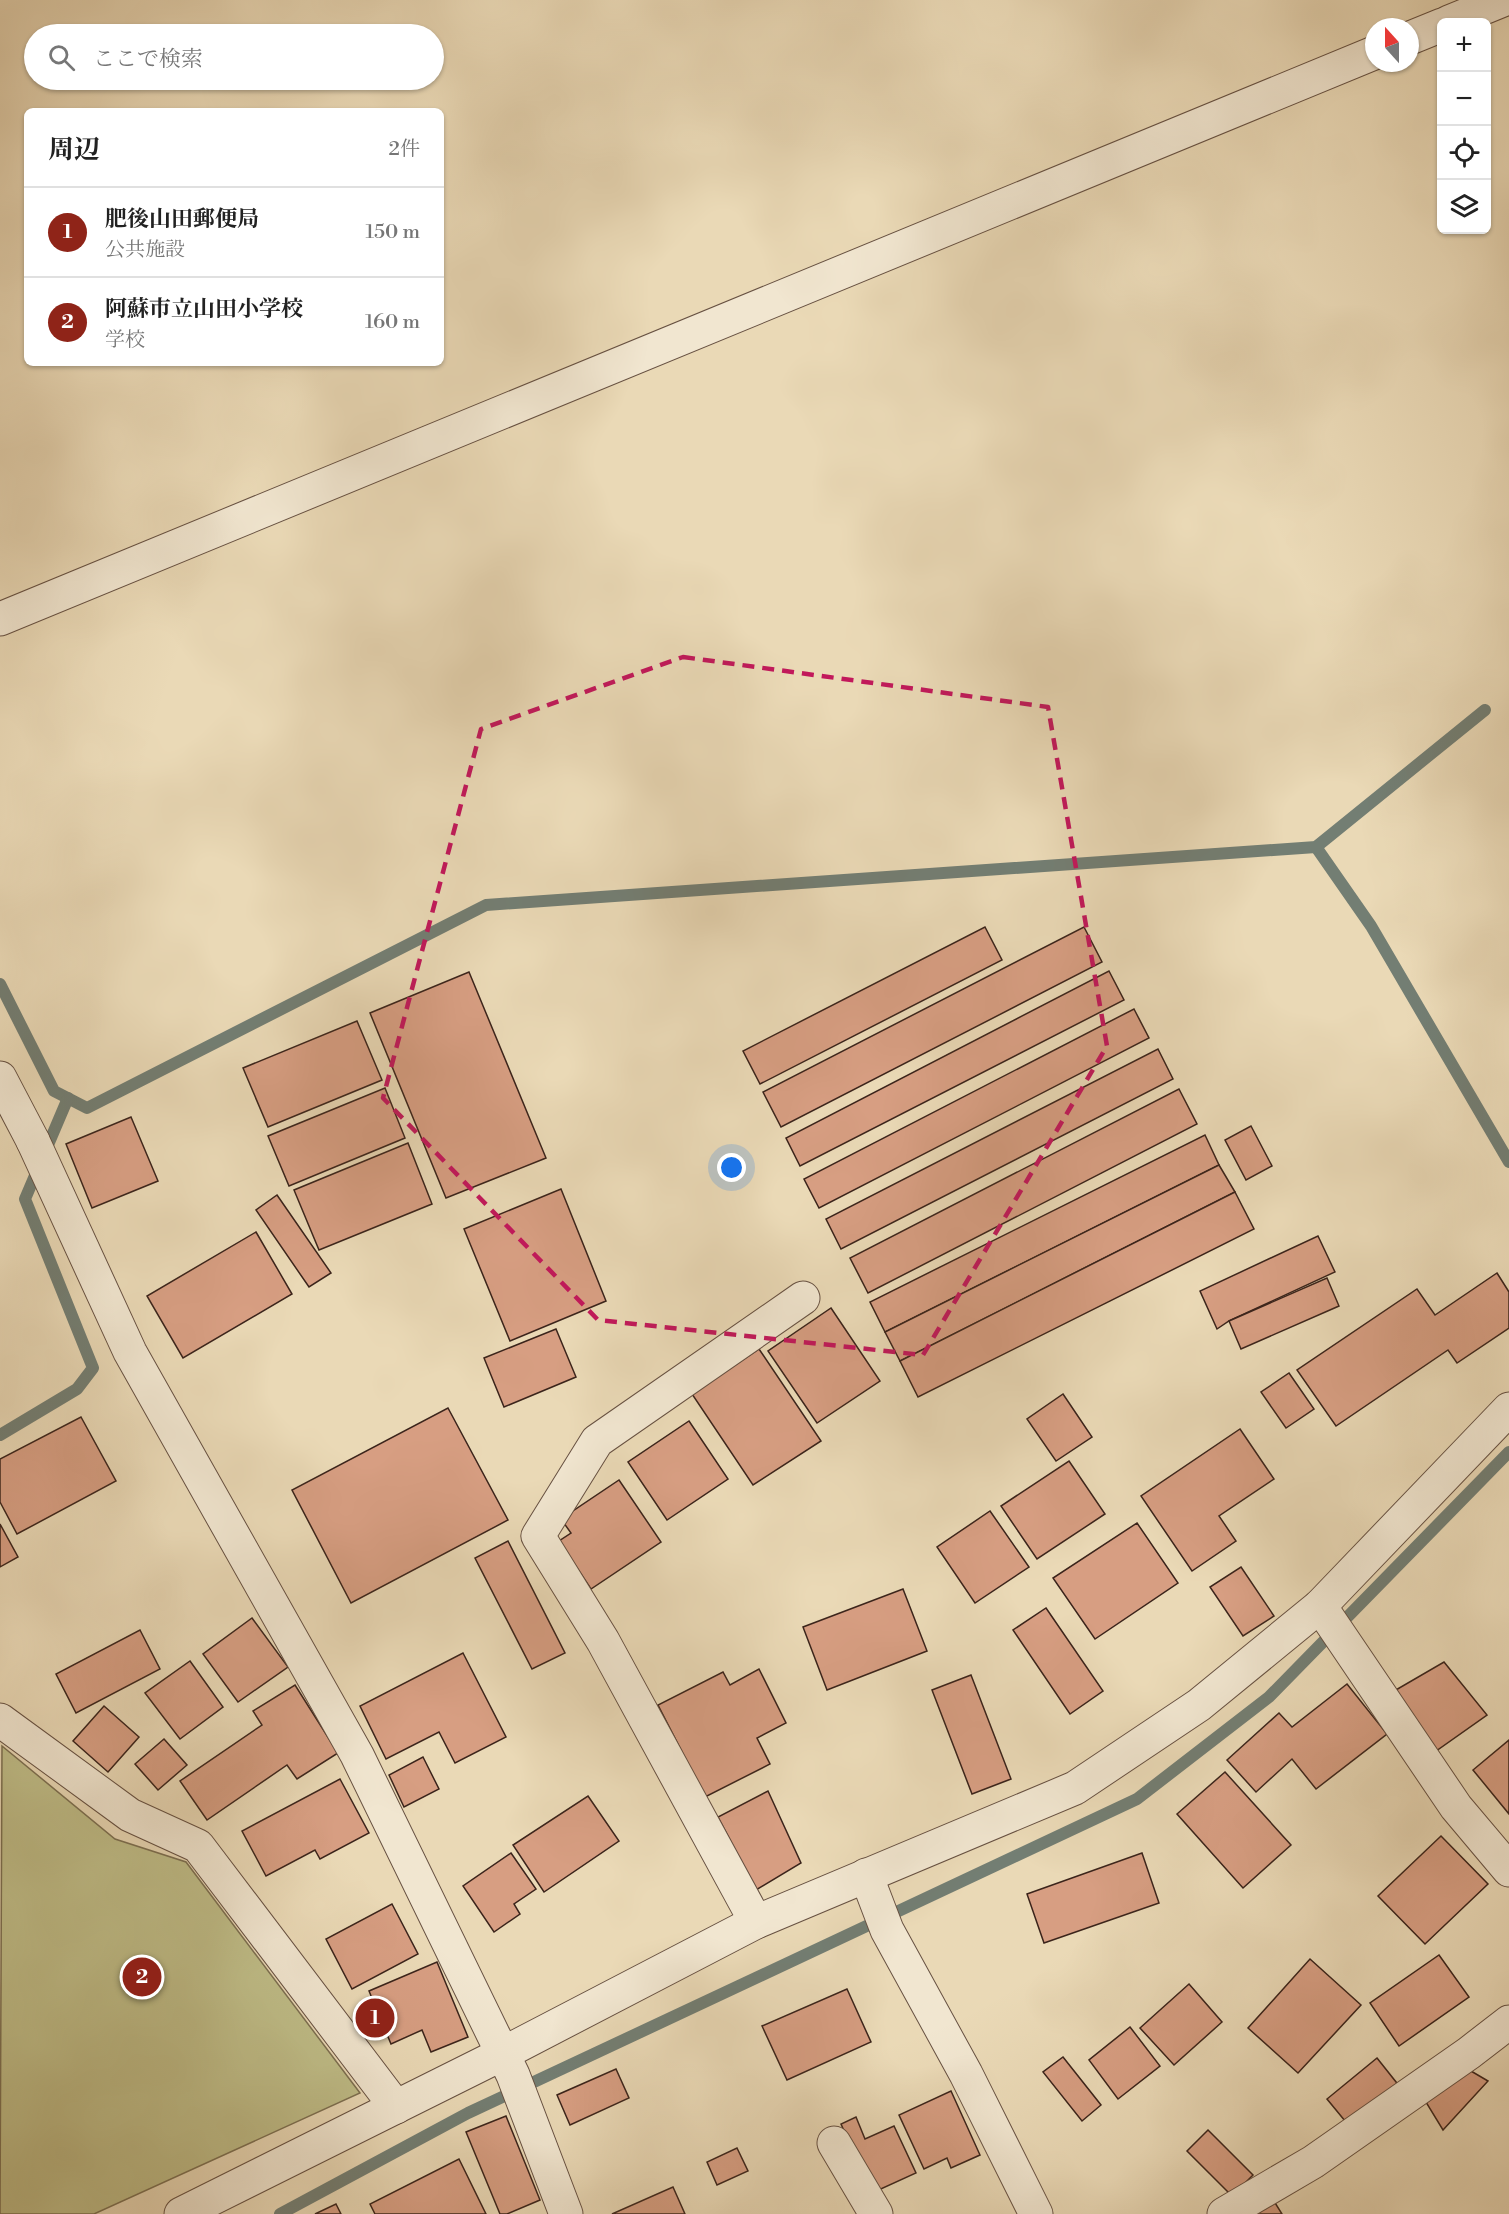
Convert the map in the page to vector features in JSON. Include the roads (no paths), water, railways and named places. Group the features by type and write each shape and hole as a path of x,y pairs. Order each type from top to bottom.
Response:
{"street":[{"path":"1459,18 1503,0"},
{"path":"1419,35 1437,28"},
{"path":"0,619 1365,57"},
{"path":"0,1078 33,1141 130,1352 357,1755 513,2077 566,2214"},
{"path":"756,1922 603,1641 538,1536 597,1441 803,1298"},
{"path":"181,2214 396,2107 513,2077 756,1922 1075,1788 1199,1705 1324,1612 1509,1409"},
{"path":"1324,1612 1456,1807 1509,1870"},
{"path":"0,1720 130,1815 198,1846 396,2107"},
{"path":"866,1875 882,1918 966,2074 1036,2214"},
{"path":"1224,2214 1313,2162 1509,2022"},
{"path":"834,2143 876,2214"}],"waterway":[{"path":"0,984 54,1091 87,1108 486,905 1316,847 1485,710"},
{"path":"1316,847 1371,926 1509,1162"},
{"path":"0,1435 77,1389 93,1368 25,1199 68,1098"},
{"path":"280,2214 468,2113 1137,1799 1269,1697 1509,1452"}],"place":[{"name":"阿蘇市立山田小学校","path":"142,1977"},
{"name":"肥後山田郵便局","path":"375,2018"}]}
